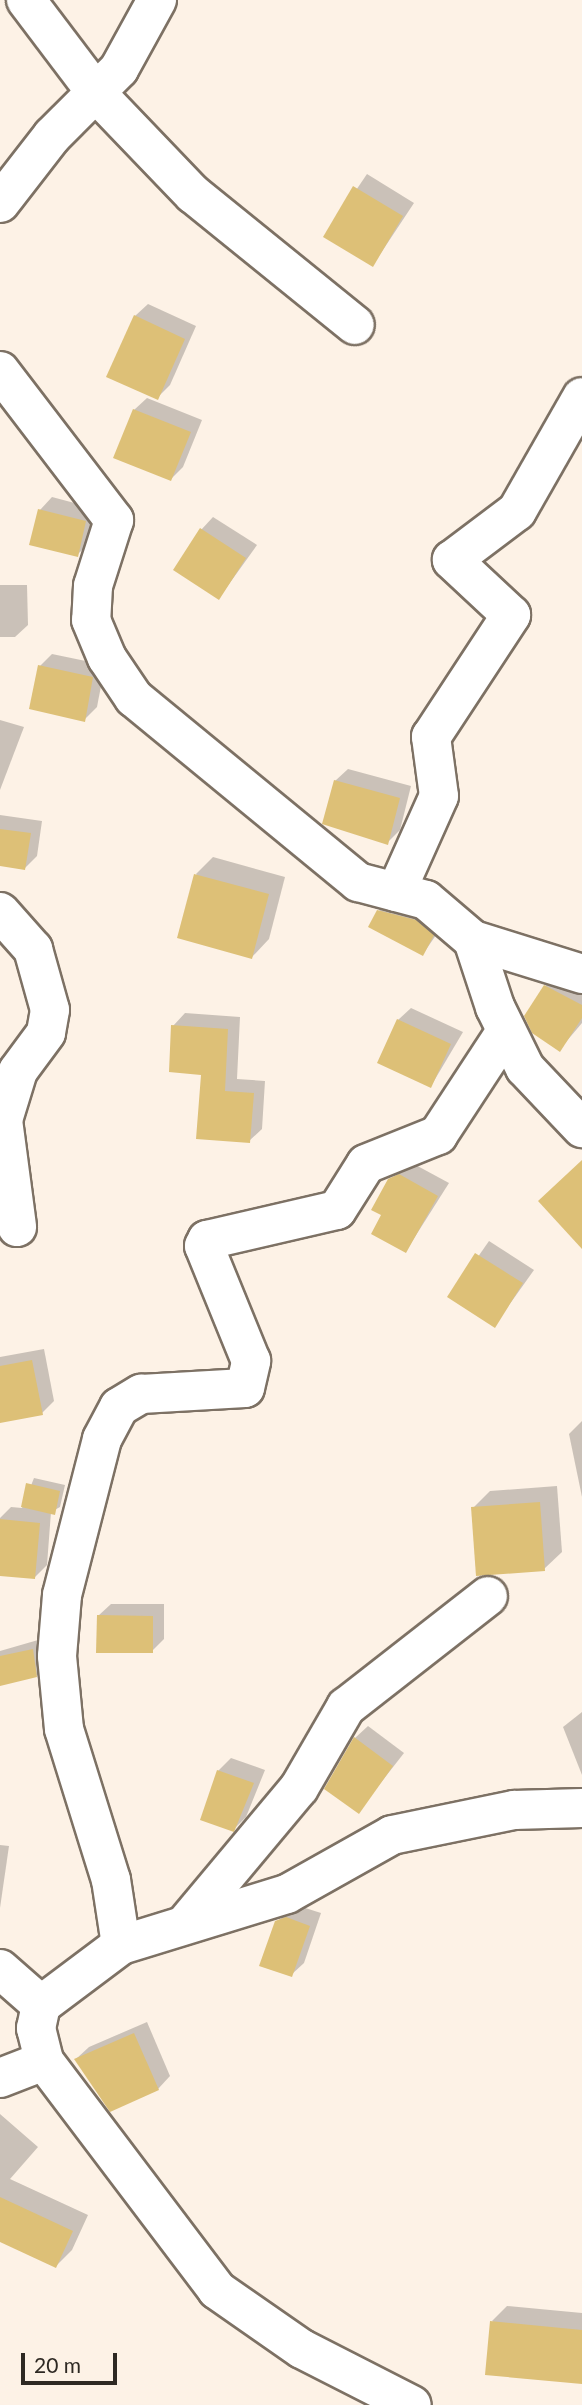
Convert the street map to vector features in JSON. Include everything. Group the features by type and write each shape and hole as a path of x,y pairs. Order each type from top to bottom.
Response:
{"street":[{"path":"26,0 97,94 193,194 355,325"},
{"path":"0,203 52,136 97,94 144,31 157,0"},
{"path":"0,371 114,520 93,586 92,620 107,658 134,698 319,856 358,882 426,900 473,940 582,974"},
{"path":"396,891 439,796 431,737 511,615 452,560 517,511 582,397"},
{"path":"0,912 33,949 50,1010 46,1033 8,1096 3,1144 11,1204"},
{"path":"473,940 506,1031 525,1068 582,1128"},
{"path":"121,1945 111,1880 64,1729 57,1656 62,1595 102,1439 119,1407 141,1394 245,1388 251,1361 204,1246 207,1240 337,1210 366,1164 438,1135 506,1031"},
{"path":"186,1923 299,1788 346,1707 488,1596"},
{"path":"412,2405 302,2349 217,2290 44,2061 36,2028 41,2005 121,1945 186,1923 287,1895 392,1835 438,1822 582,1808"},
{"path":"0,1969 41,2005"},
{"path":"0,2078 44,2061"}],"building":[{"path":"353,186 403,216 373,267 323,237"},
{"path":"134,315 185,339 158,400 106,377"},
{"path":"133,409 191,432 171,481 113,458"},
{"path":"38,509 86,521 78,557 29,545"},
{"path":"200,528 246,558 219,600 173,570"},
{"path":"38,665 93,677 85,722 29,709"},
{"path":"334,780 400,798 388,845 322,824"},
{"path":"0,829 31,833 25,870 0,866"},
{"path":"194,874 269,894 252,959 177,938"},
{"path":"377,910 416,920 434,935 423,956 368,927"},
{"path":"544,985 582,1005 582,1018 560,1052 532,1033 524,1016"},
{"path":"397,1019 451,1044 431,1088 377,1063"},
{"path":"171,1025 228,1029 225,1091 254,1093 250,1143 196,1139 201,1075 169,1072"},
{"path":"582,1160 582,1249 538,1201"},
{"path":"399,1174 438,1196 406,1253 371,1234 381,1215 371,1210 388,1179"},
{"path":"475,1253 523,1283 495,1328 447,1297"},
{"path":"32,1360 43,1415 0,1423 0,1366"},
{"path":"26,1483 60,1491 55,1515 21,1507"},
{"path":"540,1502 545,1571 476,1576 471,1507"},
{"path":"0,1519 40,1523 35,1579 0,1576"},
{"path":"97,1615 153,1616 153,1653 96,1653"},
{"path":"33,1649 37,1677 0,1686 0,1656"},
{"path":"354,1737 393,1766 359,1814 324,1789"},
{"path":"217,1770 254,1783 234,1832 200,1820"},
{"path":"286,1917 310,1926 292,1977 259,1966 275,1921"},
{"path":"134,2033 159,2090 110,2112 74,2059"},
{"path":"0,2197 73,2231 56,2268 0,2242"},
{"path":"490,2321 582,2330 582,2384 485,2375"}]}
